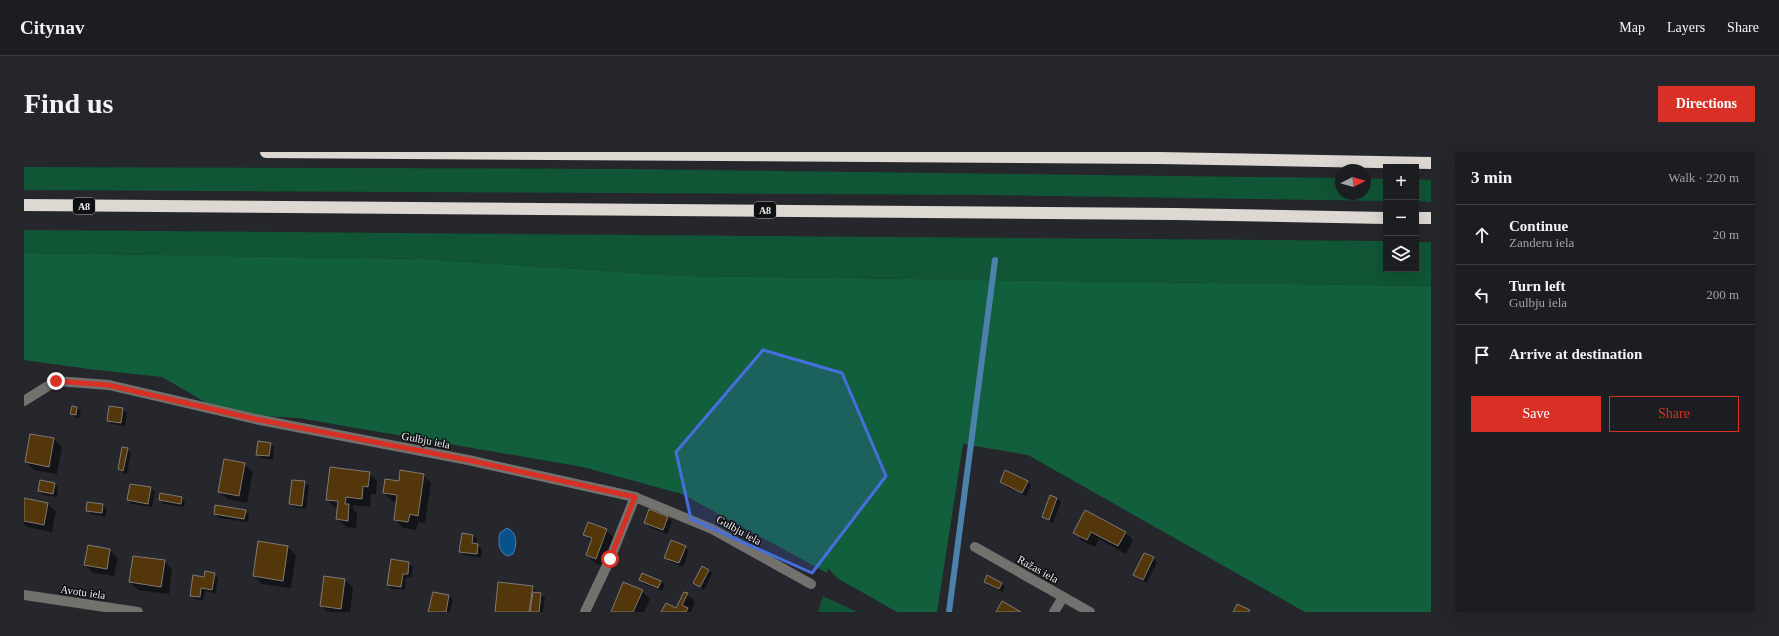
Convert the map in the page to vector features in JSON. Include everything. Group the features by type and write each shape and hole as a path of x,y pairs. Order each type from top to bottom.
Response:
{"highway":[{"path":"266,152 1159,158 1431,163"},
{"name":"A8","path":"24,205 1160,213 1383,218"},
{"path":"1419,218 1431,218"}],"street":[{"name":"Gulbju iela","path":"24,401 56,381 108,385 255,419 468,460 635,497 712,529 811,584"},
{"path":"585,612 610,559 635,497"},
{"name":"Ražas iela","path":"975,547 1090,612"},
{"name":"Avotu iela","path":"24,595 138,612"},
{"path":"1054,612 1063,597"}],"highlighted area":[{"path":"763,350 842,373 886,476 812,573 691,519 676,452"}],"green space":[{"path":"24,167 628,169 1335,178 1335,200 1371,200 1371,178 1383,179 1383,201 989,195 24,190"},
{"path":"1419,179 1431,180 1431,202 1419,201"},
{"path":"24,230 1383,241 1383,272 1419,272 1419,242 1431,242 1431,286 683,276 423,259 24,253"},
{"path":"24,253 423,259 683,276 1431,286 1431,612 1305,612 1028,455 963,444 937,612 897,612 837,578 828,568 827,573 682,494 583,467 299,418 260,416 212,406 162,377 24,360"},
{"path":"823,596 857,612 818,612"}],"water":[{"path":"507,528 511,530 515,536 516,543 513,554 507,556 500,549 499,540 500,533"}],"building":[{"path":"72,406 77,407 76,415 70,414"},
{"path":"109,406 123,408 121,423 107,421"},
{"path":"30,434 54,438 49,467 25,462"},
{"path":"258,441 271,443 269,456 256,455"},
{"path":"122,447 128,448 123,471 118,469"},
{"path":"224,459 245,463 239,496 218,492"},
{"path":"330,467 370,472 368,487 363,486 362,499 346,497 345,504 349,504 348,521 336,519 338,501 326,500"},
{"path":"400,470 424,474 418,516 410,514 408,522 394,520 397,495 383,493 385,479 399,481"},
{"path":"1005,470 1028,481 1022,493 1000,482"},
{"path":"40,480 55,483 53,494 38,491"},
{"path":"292,480 305,481 302,506 289,504"},
{"path":"130,484 151,487 148,504 127,500"},
{"path":"160,493 182,497 181,504 159,500"},
{"path":"1050,495 1057,498 1049,520 1042,517"},
{"path":"24,498 48,503 44,525 24,521"},
{"path":"87,502 103,504 102,513 86,511"},
{"path":"215,505 246,510 244,519 214,514"},
{"path":"649,509 668,517 663,530 644,523"},
{"path":"1085,510 1126,532 1118,546 1091,532 1087,540 1073,533"},
{"path":"588,522 607,529 596,559 586,555 592,538 583,535"},
{"path":"462,533 473,535 472,543 478,544 477,554 459,552"},
{"path":"671,540 686,546 679,563 664,558"},
{"path":"258,541 288,546 283,581 253,576"},
{"path":"88,545 110,549 107,569 84,565"},
{"path":"1144,553 1154,557 1143,580 1133,575"},
{"path":"133,556 165,560 161,587 129,582"},
{"path":"391,559 409,562 408,574 403,574 401,587 387,585"},
{"path":"702,566 709,570 700,587 693,583"},
{"path":"205,571 215,573 212,590 201,588 200,597 190,596 193,575 204,577"},
{"path":"642,573 661,581 658,588 639,580"},
{"path":"987,575 1002,583 999,589 984,582"},
{"path":"324,576 345,579 341,609 320,606"},
{"path":"498,582 533,586 529,612 495,612"},
{"path":"623,582 643,590 633,612 611,612"},
{"path":"433,592 449,595 446,612 428,612"},
{"path":"533,592 541,593 539,612 530,612"},
{"path":"684,592 688,593 682,605 688,608 686,612 661,612 666,603 676,608"},
{"path":"1002,601 1021,612 996,612"},
{"path":"1237,604 1250,610 1249,612 1233,612"}],"waterway":[{"path":"949,612 995,260"}],"route":[{"path":"56,381 108,385 255,419 468,460 635,497 610,559"}]}
